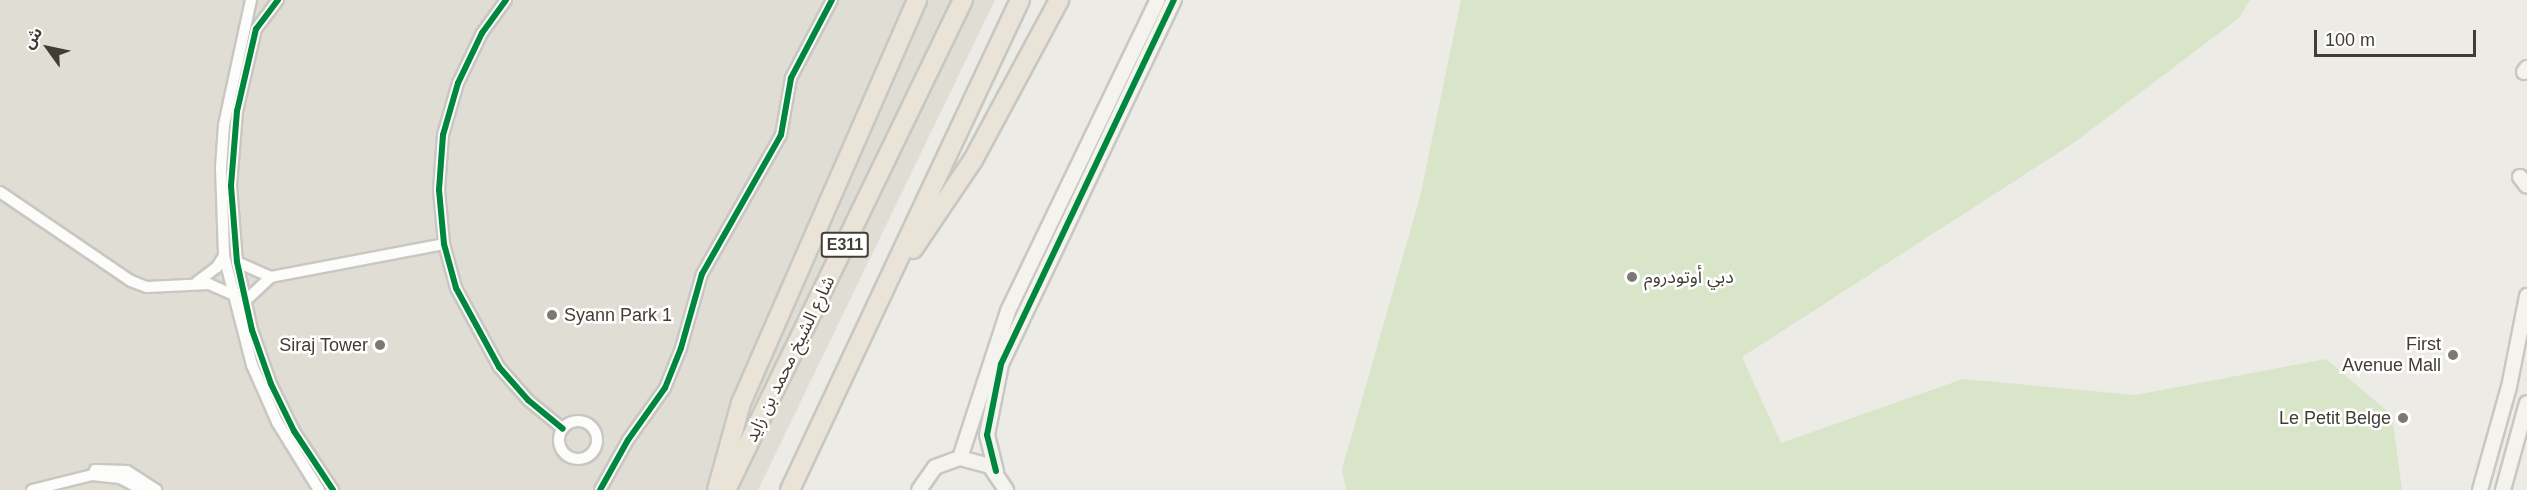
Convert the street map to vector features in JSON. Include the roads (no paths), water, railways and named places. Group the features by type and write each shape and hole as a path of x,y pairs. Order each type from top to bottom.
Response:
{"highway":[{"path":"717,490 744,396 917,0"},
{"name":"شارع الشيخ محمد بن زايد","path":"726,490 963,0"},
{"path":"790,490 1020,0"},
{"path":"888,285 973,160 1059,0"}],"street":[{"path":"251,0 225,125 221,168 224,256 231,294 266,399 319,490"},
{"path":"278,0 256,29 237,111 231,186 237,262 244,302 261,357 283,410 333,490"},
{"path":"506,0 482,33 458,82 443,135 439,190 444,244 456,288 499,367 528,400 563,429"},
{"path":"600,490 631,435 665,388 681,348 702,274 781,135 791,78 832,0"},
{"path":"960,458 1008,311 1158,0"},
{"path":"1006,490 987,446 987,429 1001,364 1031,293 1174,0"},
{"path":"0,192 131,282 147,287 196,282 231,294"},
{"path":"244,302 271,277 444,244"},
{"path":"196,282 213,271 224,256"},
{"path":"237,262 271,277"},
{"path":"2480,490 2509,387 2527,296"},
{"path":"2503,490 2527,403"},
{"path":"919,490 935,467 960,458 983,462 996,471"},
{"path":"32,490 97,470 117,469 137,475 156,490"},
{"path":"78,477 106,475 143,490"}],"place":[{"name":"دبي أوتودروم","path":"1632,277"},
{"name":"Syann Park 1","path":"552,315"},
{"name":"Siraj Tower","path":"380,345"},
{"name":"First Avenue Mall","path":"2453,355"},
{"name":"Le Petit Belge","path":"2403,418"}]}
